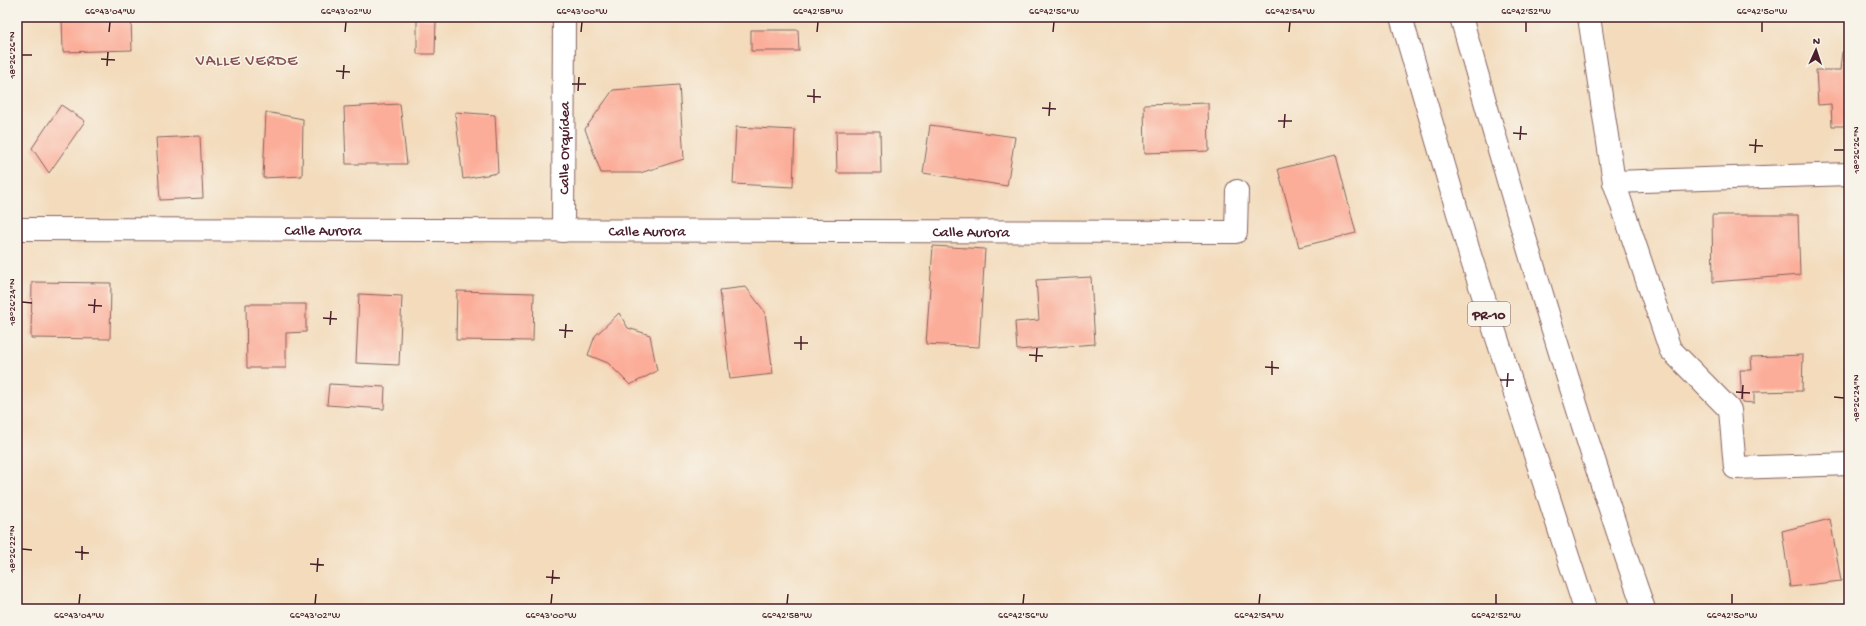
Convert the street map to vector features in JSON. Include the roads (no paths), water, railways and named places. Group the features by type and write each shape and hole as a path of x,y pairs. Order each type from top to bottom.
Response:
{"main road":[{"name":"Calle Orquídea","path":"564,17 564,231"},
{"name":"PR-10","path":"1401,17 1470,256 1585,609"},
{"path":"1461,17 1526,243 1616,528 1644,609"},
{"path":"1589,17 1614,182 1670,349 1730,410 1735,468 1849,464"},
{"path":"1614,182 1849,174"},
{"name":"Calle Aurora","path":"17,229 1236,232 1237,191"}],"district":[{"name":"VALLE VERDE","path":"247,59"}]}
